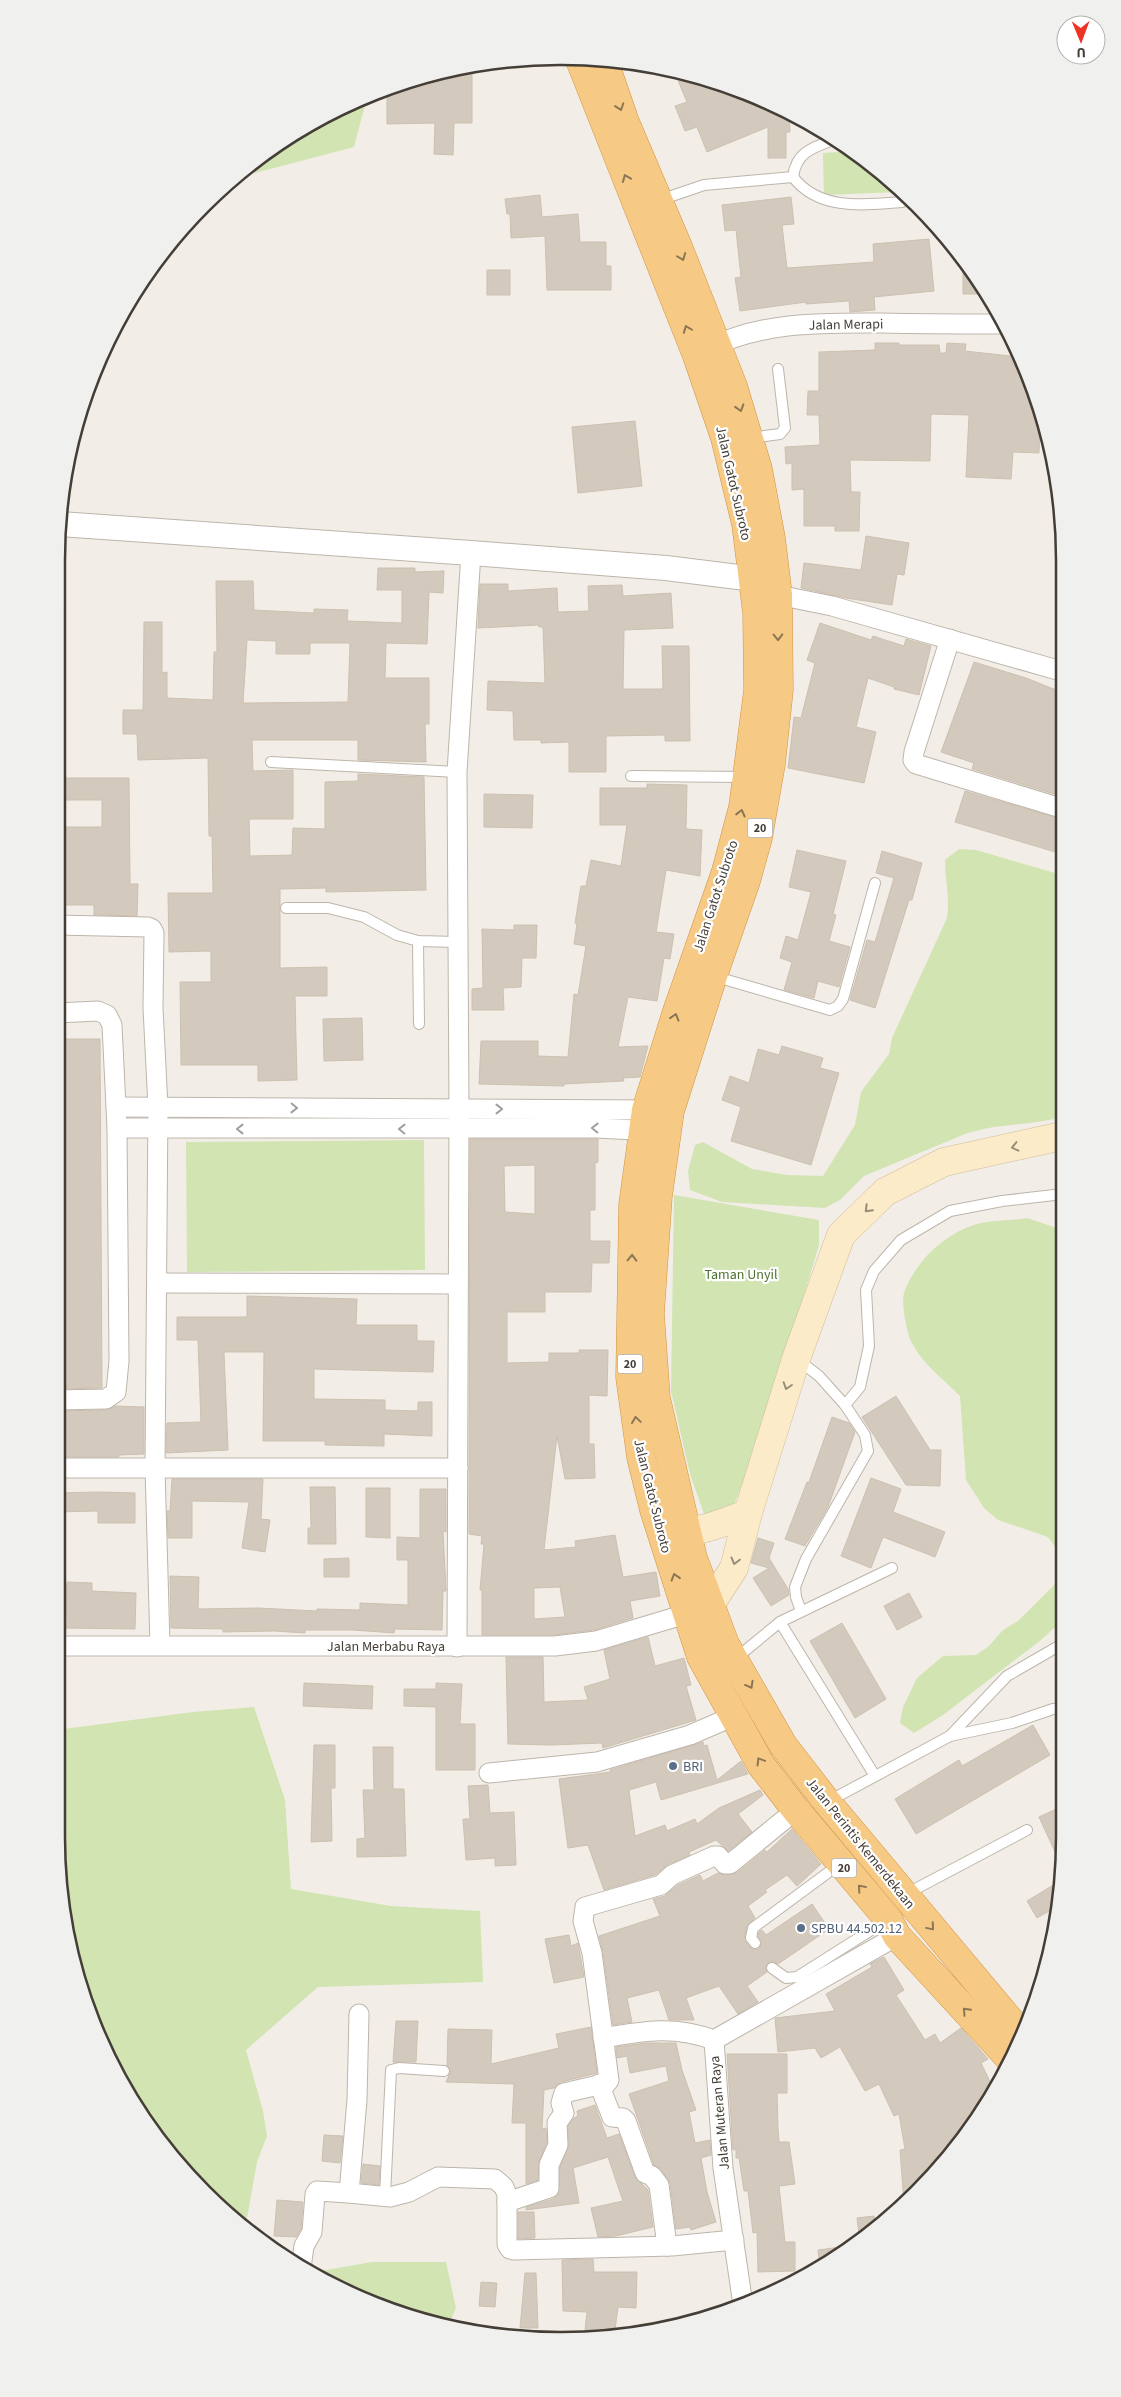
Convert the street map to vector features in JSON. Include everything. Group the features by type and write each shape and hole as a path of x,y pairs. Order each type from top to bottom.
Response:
{"highway":[{"name":"Jalan Gatot Subroto","path":"583,66 648,205 679,249 706,349 733,386 738,441 758,469 772,538 769,584 748,777 702,972 633,1205 630,1377 641,1457 654,1510 698,1610 730,1651"},
{"name":"Jalan Gatot Subroto","path":"606,67 625,122 648,205"},
{"name":"Jalan Gatot Subroto","path":"702,972 746,881 758,838 772,764 779,690 769,584"},
{"name":"Jalan Gatot Subroto","path":"657,1121 658,1196 650,1314 656,1398 686,1531 698,1610 701,1657"},
{"name":"Jalan Perintis Kemerdekaan","path":"730,1651 784,1744 826,1802 851,1854"},
{"name":"Jalan Perintis Kemerdekaan","path":"701,1657 761,1765 796,1810 851,1854 900,1913 1012,2037"}],"main road":[{"path":"698,1610 734,1568 748,1513 796,1359 841,1235 885,1192 944,1162 1056,1137"},
{"path":"654,1510 669,1528 686,1531 710,1528 748,1513"}],"street":[{"name":"Jalan Merapi","path":"706,349 732,336 758,329 809,324 996,324"},
{"path":"66,524 666,568 769,584 832,606 1056,670"},
{"path":"457,1647 459,1109 457,772 470,553"},
{"path":"950,639 913,760 916,764 1056,806"},
{"path":"65,925 148,926 152,929 153,1008 158,1107 155,1468 160,1645"},
{"path":"65,1012 98,1011 106,1015 112,1025 117,1128 119,1351 116,1392 106,1399 65,1400"},
{"path":"116,1107 459,1109 657,1121"},
{"path":"362,1109 362,1128"},
{"path":"117,1128 596,1128 657,1121"},
{"path":"157,1283 458,1284"},
{"path":"65,1468 458,1468"},
{"name":"Jalan Merbabu Raya","path":"65,1646 457,1647 573,1645 596,1641 698,1610"},
{"path":"488,1773 597,1762 690,1735 734,1716"},
{"path":"507,2202 549,2188 549,2165 558,2145 557,2123 564,2113 562,2097 569,2091 607,2083 609,2078 592,1954 583,1921 584,1907 661,1885 672,1875 714,1856 718,1856 725,1864 730,1864 796,1810"},
{"name":"Jalan Muteran Raya","path":"742,2297 723,2168 714,2040 900,1913"},
{"path":"349,2193 357,2100 359,2014"},
{"path":"603,2038 660,2029 687,2032 714,2040"},
{"path":"599,2084 610,2115 614,2118 621,2117 626,2121 643,2170 656,2180 659,2185 667,2246"},
{"path":"302,2259 304,2246 312,2232 315,2194 318,2191 385,2196 409,2192 438,2177 495,2179 500,2182 504,2187 507,2202 507,2244 510,2249 514,2250 667,2246 734,2240"}],"lane":[{"path":"826,143 811,148 800,156 794,166 793,177 801,188 818,198 835,202 865,205 902,202"},
{"path":"648,205 704,185 793,177"},
{"path":"738,441 780,434 786,428 778,369"},
{"path":"272,762 457,772"},
{"path":"632,776 748,777"},
{"path":"702,972 830,1010 838,1006 844,1000 875,884"},
{"path":"286,908 328,908 364,917 397,935 418,941 457,942"},
{"path":"418,941 419,1024"},
{"path":"845,1405 860,1387 869,1346 866,1290 874,1271 901,1240 950,1211 1002,1201 1056,1195"},
{"path":"796,1359 819,1376 845,1405 866,1435 868,1451 806,1559 794,1586 801,1611"},
{"path":"730,1651 801,1611 892,1568"},
{"path":"780,1622 875,1776"},
{"path":"950,1736 1007,1676 1056,1648"},
{"path":"826,1802 950,1736 1012,1723 1056,1709"},
{"path":"772,1968 786,1978 797,1977 900,1913 1027,1830"},
{"path":"755,1943 751,1938 753,1928 851,1854"},
{"path":"385,2196 391,2070 399,2068 444,2071"}],"green space":[{"path":"365,106 354,147 250,174 313,131"},
{"path":"840,152 862,167 892,192 824,195 823,153"},
{"path":"959,849 976,850 1056,873 1056,1118 977,1130 965,1134 864,1176 840,1200 825,1208 722,1202 690,1190 688,1171 695,1145 703,1142 752,1169 787,1175 823,1176 855,1125 861,1092 889,1054 892,1038 947,918 945,860"},
{"path":"424,1140 425,1270 187,1272 186,1142"},
{"name":"Taman Unyil","path":"674,1195 819,1220 819,1245 762,1436 733,1507 704,1514 690,1474 671,1391"},
{"path":"1027,1218 1056,1228 1056,1548 1048,1537 998,1520 984,1508 966,1480 960,1396 928,1366 913,1345 907,1327 903,1304 904,1293 916,1270 924,1259 945,1240 968,1227 981,1223"},
{"path":"1056,1583 1056,1626 1041,1640 943,1715 914,1733 900,1723 903,1707 917,1678 943,1656 976,1655 989,1646 1003,1630 1018,1621"},
{"path":"254,1707 285,1800 291,1889 391,1906 480,1911 483,1982 318,1987 246,2050 263,2111 267,2136 257,2162 247,2220 210,2187 188,2163 167,2138 131,2084 116,2056 91,1996 82,1965 69,1901 65,1836 65,1729 193,1712"},
{"path":"372,2262 446,2262 456,2308 451,2319 432,2315 401,2306 371,2294 322,2271"}],"building":[{"path":"472,74 472,123 454,123 453,155 434,154 435,123 387,124 387,97 432,82"},
{"path":"678,79 720,91 789,121 790,132 786,132 786,158 768,158 768,127 707,152 697,127 685,131 675,106 687,102"},
{"path":"540,195 542,217 578,214 580,242 606,242 606,266 611,266 611,290 547,290 545,236 511,238 510,214 507,214 505,199"},
{"path":"791,197 794,224 782,225 787,268 874,262 873,244 929,239 934,291 874,297 875,310 850,312 849,301 806,304 806,302 740,311 735,278 741,277 736,230 725,231 722,205"},
{"path":"487,270 510,270 510,295 487,295"},
{"path":"963,272 978,294 963,294"},
{"path":"875,343 899,343 899,345 939,345 940,353 946,353 947,343 966,344 965,351 1012,356 1030,401 1039,432 1039,453 1013,452 1011,479 966,477 969,415 931,414 930,461 850,460 851,492 860,492 859,531 835,531 835,526 804,526 804,489 792,490 792,463 786,464 785,447 820,445 819,415 807,415 808,391 819,391 819,352 875,350"},
{"path":"635,421 642,486 578,493 572,427"},
{"path":"866,536 909,543 904,575 897,574 892,605 846,598 801,588 804,563 861,570"},
{"path":"378,568 415,568 415,572 444,571 443,593 429,592 427,644 386,643 385,678 429,678 429,724 425,724 426,762 358,760 358,740 252,740 253,771 293,770 293,819 249,819 250,856 292,855 293,828 325,829 325,782 358,781 358,774 424,777 426,890 326,892 326,888 280,889 280,968 327,967 327,996 295,996 297,1080 258,1081 258,1065 181,1065 180,982 211,982 211,951 169,952 168,893 213,893 212,836 209,836 208,758 138,760 137,734 123,734 123,710 143,710 144,622 162,622 162,673 167,672 167,698 213,700 214,652 217,652 216,581 253,581 254,610 314,613 314,609 348,610 347,621 402,623 402,590 377,590","holes":["247,640 276,641 276,654 310,654 310,643 350,643 348,702 243,703"]},
{"path":"480,584 508,584 508,591 557,588 558,612 589,611 588,586 622,585 623,596 671,593 673,628 624,630 623,689 663,689 662,646 689,646 690,741 665,741 665,735 606,736 606,772 569,772 569,742 541,743 541,740 514,740 513,711 487,710 488,681 545,683 543,627 539,627 539,625 478,628"},
{"path":"820,623 871,640 873,636 904,646 906,639 931,646 919,695 894,689 894,687 868,678 856,727 876,732 864,783 788,768 794,717 801,718 815,663 807,660"},
{"path":"974,662 1026,678 1056,690 1056,794 972,769 974,763 941,752"},
{"path":"65,778 129,778 130,884 138,884 137,916 94,915 94,905 65,905 65,827 102,827 102,800 65,800"},
{"path":"647,784 687,785 686,829 702,830 700,876 666,870 656,932 674,934 670,959 664,958 657,1001 628,997 618,1047 648,1046 640,1077 623,1078 624,1081 564,1084 564,1086 479,1084 481,1041 538,1041 538,1056 568,1057 574,994 578,995 586,946 574,944 577,924 575,923 581,886 586,886 591,860 621,866 627,825 600,825 600,788 647,788"},
{"path":"965,791 1056,818 1056,852 955,822"},
{"path":"484,794 533,795 532,828 484,827"},
{"path":"797,850 846,861 833,914 836,915 829,941 850,947 839,987 818,981 814,998 784,990 792,962 780,958 786,936 798,940 811,892 789,887"},
{"path":"882,851 922,863 912,900 909,900 875,1008 850,1000 867,940 875,942 894,878 876,873"},
{"path":"514,925 537,925 536,958 522,958 521,987 503,988 504,1010 472,1010 472,989 483,988 482,929 514,930"},
{"path":"362,1018 363,1060 324,1061 323,1019"},
{"path":"65,1039 100,1039 102,1388 65,1389"},
{"path":"782,1046 823,1058 820,1068 839,1073 811,1165 731,1141 741,1107 722,1100 730,1076 749,1083 758,1049 779,1055"},
{"path":"470,1139 598,1139 598,1162 595,1163 595,1210 590,1210 590,1241 610,1241 609,1263 592,1263 591,1292 545,1292 545,1312 507,1312 507,1363 549,1362 549,1353 579,1353 579,1350 608,1350 607,1396 589,1395 589,1444 594,1444 595,1478 565,1479 557,1436 544,1550 576,1547 575,1541 615,1535 623,1577 656,1572 660,1596 630,1601 633,1618 594,1630 554,1635 482,1635 482,1590 480,1590 484,1544 481,1544 482,1536 469,1534","holes":["535,1165 535,1214 505,1212 504,1166","560,1587 565,1617 534,1619 534,1588"]},
{"path":"247,1296 357,1299 356,1325 417,1325 417,1341 434,1341 433,1372 314,1369 314,1399 385,1400 385,1410 418,1411 418,1402 432,1402 432,1436 384,1434 384,1446 325,1445 325,1441 263,1441 264,1352 224,1352 228,1450 166,1453 167,1423 201,1422 198,1340 177,1340 177,1317 247,1317"},
{"path":"896,1396 930,1450 941,1450 940,1486 906,1485 862,1417"},
{"path":"115,1406 144,1407 144,1454 119,1455 119,1457 65,1457 65,1411 106,1410"},
{"path":"832,1417 849,1423 855,1432 828,1507 805,1546 785,1539 807,1482 809,1482"},
{"path":"871,1478 901,1489 893,1512 945,1532 935,1557 883,1537 871,1568 841,1556"},
{"path":"172,1479 263,1479 261,1519 270,1520 265,1552 242,1548 249,1502 192,1501 192,1538 168,1538 167,1511 170,1511"},
{"path":"310,1487 335,1487 336,1544 308,1544 308,1528 311,1528"},
{"path":"366,1488 390,1488 390,1538 366,1537"},
{"path":"420,1489 446,1489 446,1532 443,1531 446,1591 443,1591 442,1630 395,1629 394,1633 353,1630 305,1630 305,1633 274,1631 223,1632 223,1629 171,1628 170,1576 199,1577 198,1609 258,1608 317,1611 317,1609 360,1610 360,1603 408,1605 408,1560 397,1560 397,1537 420,1538"},
{"path":"65,1493 135,1493 135,1523 98,1523 98,1511 65,1512"},
{"path":"758,1538 774,1543 769,1558 788,1589 789,1595 771,1606 753,1578 769,1568 751,1563"},
{"path":"349,1558 349,1577 324,1577 324,1559"},
{"path":"67,1582 92,1583 92,1591 136,1593 135,1629 65,1628"},
{"path":"909,1593 922,1617 897,1630 884,1606"},
{"path":"842,1623 886,1699 855,1718 810,1641"},
{"path":"648,1637 655,1666 684,1658 691,1685 686,1686 696,1720 603,1748 602,1743 508,1744 506,1657 543,1657 544,1702 588,1700 584,1687 610,1679 604,1650"},
{"path":"304,1683 373,1686 372,1709 303,1706"},
{"path":"436,1683 462,1684 460,1724 475,1724 475,1770 436,1770 436,1707 404,1706 404,1689 436,1689"},
{"path":"1033,1725 1050,1755 916,1834 895,1799 959,1760 962,1766"},
{"path":"703,1742 704,1746 707,1745 717,1780 741,1761 748,1774 661,1800 656,1782 629,1790 635,1836 665,1825 667,1831 695,1819 697,1824 719,1808 760,1790 763,1795 738,1814 752,1832 728,1851 716,1840 689,1852 690,1855 667,1865 655,1875 604,1890 588,1845 568,1848 559,1779 611,1772 610,1770"},
{"path":"314,1745 335,1745 335,1788 331,1788 332,1841 311,1842"},
{"path":"373,1747 393,1747 393,1789 404,1789 406,1856 357,1857 357,1839 365,1838 363,1790 374,1790"},
{"path":"488,1785 490,1813 514,1812 516,1865 495,1866 495,1858 466,1860 463,1819 470,1819 468,1786"},
{"path":"1056,1809 1055,1853 1039,1817"},
{"path":"792,1829 821,1864 797,1886 787,1875 765,1890 767,1892 748,1906 755,1918 747,1926 744,1940 752,1949 759,1949 762,1942 758,1936 759,1932 762,1930 766,1935 812,1904 829,1929 778,1964 772,1961 767,1964 767,1972 747,1986 758,2002 738,2014 719,1986 686,1998 694,2020 669,2020 659,1990 627,1998 632,2022 613,2025 599,1936 660,1916 653,1899 665,1896 678,1885 700,1875 703,1881 718,1873 725,1875 737,1873 765,1850 767,1852"},
{"path":"1054,1885 1050,1910 1037,1918 1027,1901"},
{"path":"569,1935 571,1946 578,1943 584,1977 554,1983 545,1939"},
{"path":"884,1957 904,1990 896,1995 925,2040 935,2034 940,2043 961,2028 988,2059 981,2063 990,2084 954,2138 903,2194 900,2150 905,2149 899,2114 894,2116 879,2084 865,2091 840,2047 821,2058 815,2048 778,2052 775,2018 835,2011 826,1994 872,1967 870,1964"},
{"path":"396,2021 418,2021 416,2062 393,2062"},
{"path":"591,2027 597,2073 561,2082 554,2088 544,2090 542,2129 546,2128 547,2143 539,2161 538,2180 526,2184 526,2123 512,2123 514,2084 446,2082 451,2071 447,2065 448,2029 492,2030 491,2064 559,2048 556,2034"},
{"path":"646,2043 676,2043 682,2070 696,2110 689,2112 695,2143 710,2140 711,2155 701,2158 707,2192 716,2222 691,2230 690,2227 676,2229 670,2183 661,2169 654,2165 629,2094 669,2081 666,2066 630,2073 627,2056 617,2058 616,2047"},
{"path":"727,2054 787,2054 787,2093 777,2093 778,2128 779,2142 789,2142 795,2184 779,2186 785,2242 795,2242 795,2271 758,2272 757,2232 753,2233 748,2191 744,2191 739,2158 736,2158 736,2149 733,2150"},
{"path":"595,2105 607,2138 619,2134 635,2177 648,2190 653,2227 616,2236 598,2237 591,2208 623,2201 608,2157 573,2168 579,2203 526,2210 526,2207 553,2199 558,2194 560,2167 569,2145 568,2126 578,2116 577,2111"},
{"path":"324,2135 343,2136 340,2163 322,2161"},
{"path":"363,2164 380,2166 379,2185 361,2183"},
{"path":"277,2200 303,2202 301,2229 296,2237 274,2236"},
{"path":"518,2212 534,2212 535,2238 518,2239"},
{"path":"874,2216 875,2219 859,2232 857,2218"},
{"path":"837,2247 819,2259 818,2250"},
{"path":"593,2259 594,2272 637,2272 636,2308 618,2307 615,2329 585,2331 587,2312 563,2311 562,2260"},
{"path":"525,2273 536,2273 538,2328 520,2328"},
{"path":"481,2282 497,2283 495,2307 479,2306"}],"place":[{"name":"BRI","path":"673,1766"},
{"name":"SPBU 44.502.12","path":"801,1928"}]}
